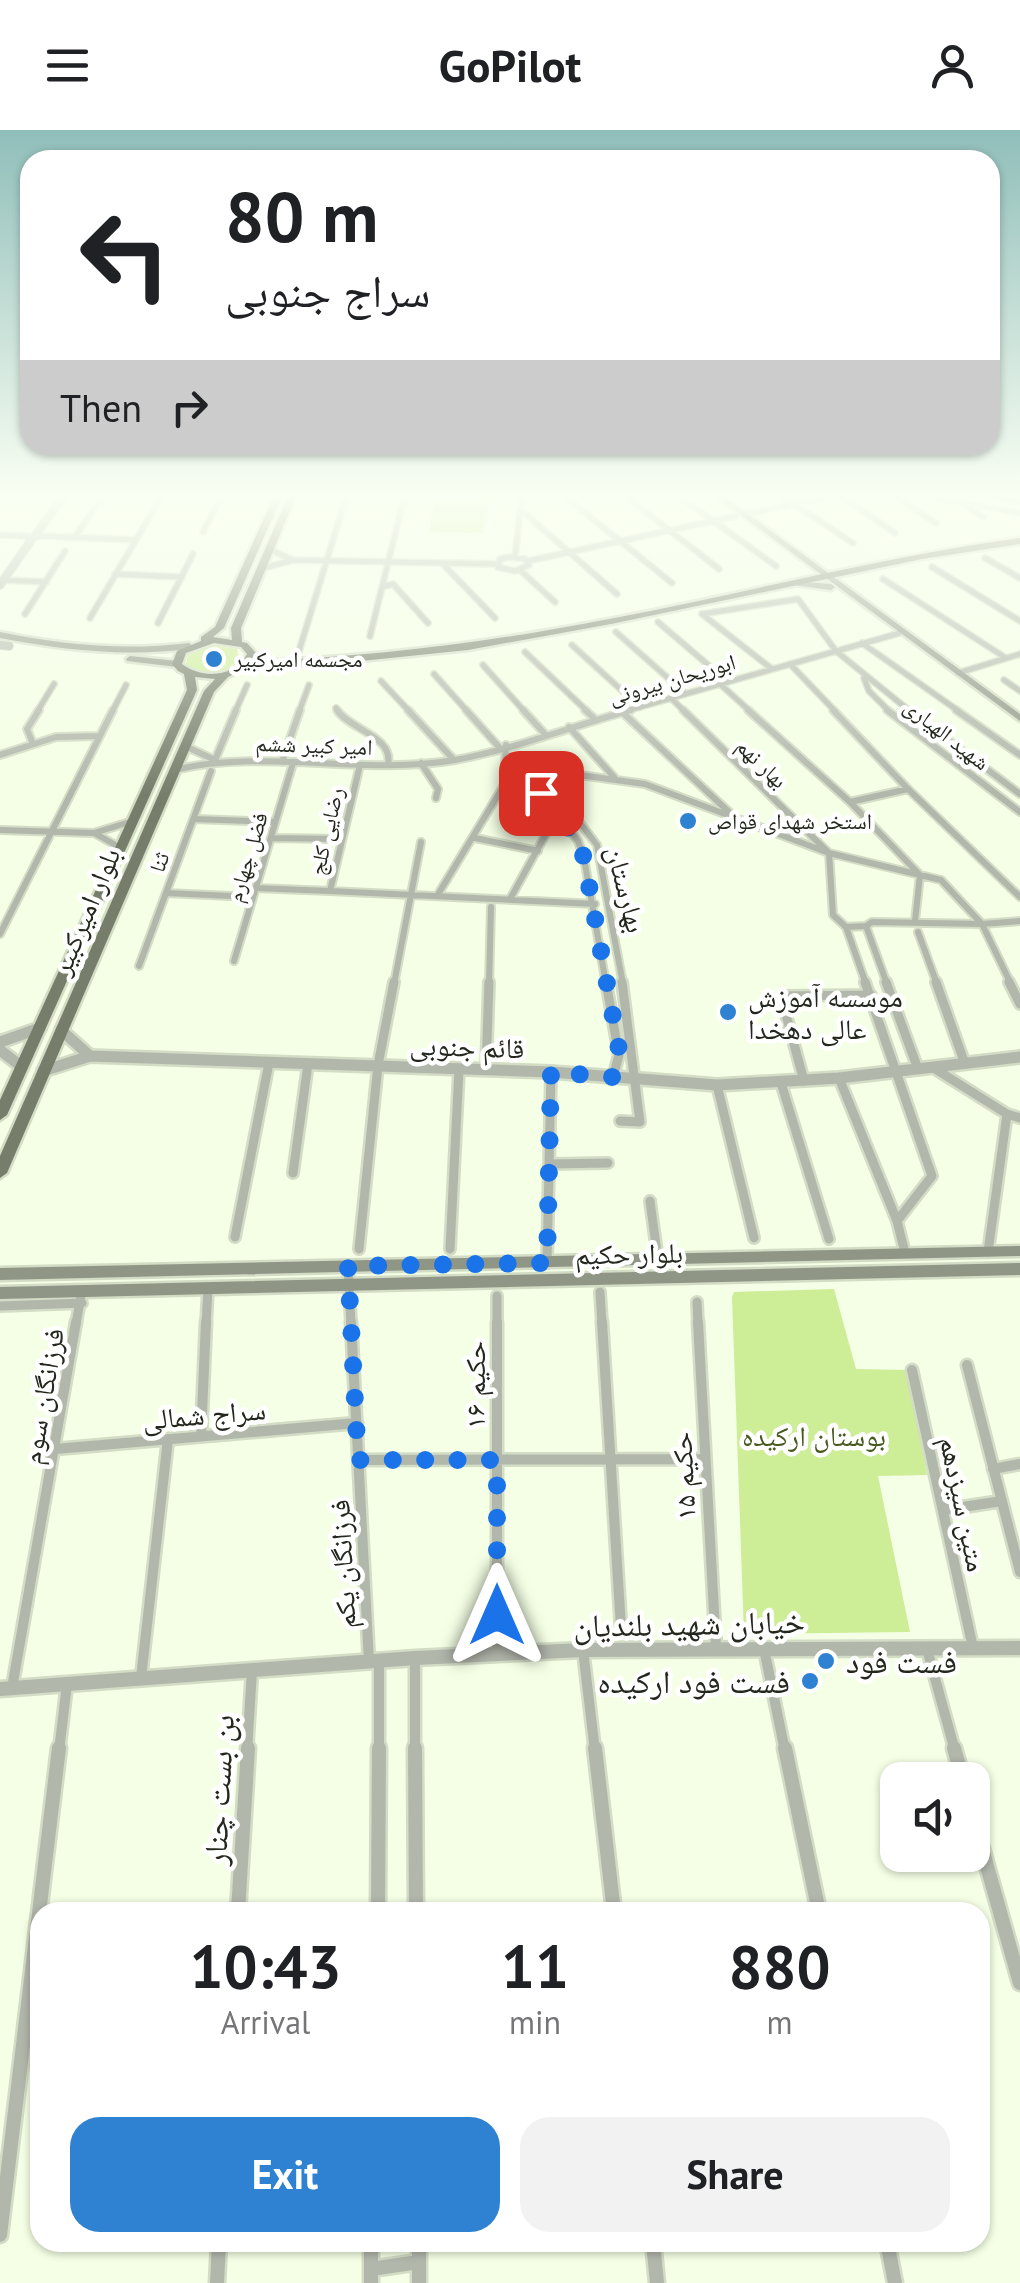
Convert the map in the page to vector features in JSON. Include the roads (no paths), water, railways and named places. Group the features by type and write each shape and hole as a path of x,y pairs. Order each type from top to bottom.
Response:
{"main road":[{"path":"177,664 182,652 219,628 234,594"},
{"path":"250,594 236,628 237,642 251,659"},
{"path":"3,645 177,664 189,674 225,675 251,659 355,662 482,647 704,594"},
{"path":"852,594 1020,718"},
{"path":"0,634 106,649 158,651 237,642"},
{"name":"بلوار امیرکبیر","path":"0,1116 192,690 189,674"},
{"name":"بلوار امیرکبیر","path":"0,1173 209,690 225,675"},
{"name":"بلوار حکیم","path":"0,1274 1020,1251"},
{"name":"بلوار حکیم","path":"0,1293 82,1296 208,1288 1020,1269"}],"street":[{"path":"24,614 37,594"},
{"path":"90,618 103,594"},
{"path":"158,623 173,594"},
{"path":"299,651 316,594"},
{"path":"370,636 380,594"},
{"path":"402,594 428,623"},
{"path":"472,594 494,618"},
{"path":"547,594 555,602"},
{"path":"907,594 1006,658"},
{"path":"977,594 1020,621"},
{"path":"702,614 798,599"},
{"name":"شهید الهیاری","path":"798,599 836,651 863,676 1020,794"},
{"path":"751,607 761,619"},
{"path":"702,614 772,669"},
{"path":"658,622 850,802 920,875"},
{"path":"616,632 686,694"},
{"name":"ابوریحان بیرونی","path":"454,760 900,633"},
{"path":"862,644 1020,755"},
{"path":"572,645 640,707"},
{"path":"525,652 596,720"},
{"path":"958,673 1020,654"},
{"path":"790,664 908,789 1020,897"},
{"path":"483,665 545,734"},
{"path":"434,674 502,746 507,765 504,785 438,896"},
{"name":"شهید الهیاری","path":"863,676 869,691 884,707 1020,812"},
{"path":"1004,680 1020,691"},
{"path":"381,681 454,760"},
{"path":"33,744 27,729 54,684"},
{"path":"0,934 126,685"},
{"path":"185,746 215,760 247,685"},
{"path":"282,762 310,685"},
{"name":"بهار نهم","path":"671,698 829,853"},
{"path":"336,708 347,724 386,746 388,765"},
{"path":"622,712 735,817"},
{"path":"569,727 614,778"},
{"path":"0,765 2,755 56,737 100,736"},
{"name":"امیر کبیر ششم","path":"174,770 215,760 388,765 454,760"},
{"name":"فضل چهارم","path":"234,961 293,763"},
{"path":"422,763 438,789 436,798"},
{"name":"رضایی کلج","path":"166,894 330,891 360,765"},
{"path":"507,765 644,784 829,853 948,884 982,924 1020,1004"},
{"path":"541,793 546,769"},
{"name":"ثنا","path":"140,966 211,771"},
{"path":"850,802 908,789"},
{"name":"بهارستان","path":"541,793 578,841 595,904 620,1055 613,1077"},
{"name":"بهارستان","path":"541,793 581,824 597,846 611,906 640,1122 620,1121"},
{"path":"510,899 557,814"},
{"path":"194,819 276,822"},
{"path":"0,830 94,833 133,821"},
{"path":"94,833 120,848"},
{"path":"270,838 342,839"},
{"path":"475,838 538,850"},
{"path":"359,1250 378,1065 421,842"},
{"path":"829,853 833,915 846,927 932,1176 896,1221"},
{"path":"915,921 920,875"},
{"path":"330,891 595,904"},
{"path":"486,1070 492,907"},
{"path":"846,927 872,922 1020,921"},
{"path":"866,926 918,1069"},
{"path":"918,932 965,1064"},
{"path":"804,1081 781,996 871,995"},
{"path":"0,1042 40,1028"},
{"path":"43,1071 90,1056 62,1030"},
{"path":"0,1050 22,1067"},
{"name":"قائم جنوبی","path":"90,1056 551,1072 717,1085 839,1078 1020,1058"},
{"path":"235,1237 270,1064"},
{"path":"293,1174 308,1064"},
{"path":"450,1249 459,1068"},
{"path":"932,1068 1020,1118"},
{"path":"547,1263 551,1072"},
{"path":"839,1078 896,1221 904,1253"},
{"path":"782,1083 829,1238"},
{"path":"717,1085 754,1238"},
{"path":"988,1252 1007,1114"},
{"path":"549,1164 608,1163"},
{"path":"650,1201 658,1260"},
{"name":"فرزانگان یکم","path":"348,1266 374,1661 378,1902"},
{"path":"200,1436 208,1288"},
{"path":"600,1292 622,1628"},
{"path":"0,1306 82,1296"},
{"name":"فرزانگان سوم","path":"6,1689 82,1296"},
{"name":"حکیم ۱۶","path":"496,1296 497,1654"},
{"name":"حکیم ۱۵","path":"698,1302 716,1648"},
{"path":"967,1365 1020,1572"},
{"name":"متین سیزدهم","path":"912,1370 973,1648"},
{"name":"سراج شمالی","path":"55,1449 357,1423"},
{"path":"141,1678 168,1439"},
{"path":"358,1460 704,1459"},
{"path":"994,1469 1020,1464"},
{"path":"943,1510 1002,1501"},
{"path":"927,1648 959,1762"},
{"name":"خیابان شهید بلندیان","path":"6,1689 415,1658 583,1650 1020,1648"},
{"path":"583,1650 613,1902"},
{"path":"764,1650 816,1902"},
{"path":"415,1658 416,1902"},
{"name":"بن بست چنار","path":"239,1902 252,1671"},
{"path":"44,1902 67,1684"},
{"path":"989,1872 1020,1983"},
{"path":"0,2235 30,2026"},
{"path":"217,2283 219,2252"},
{"path":"419,2252 419,2283"},
{"path":"653,2252 657,2283"},
{"path":"889,2252 895,2283"},
{"path":"371,2276 419,2262"}],"place":[{"name":"مجسمه امیرکبیر","path":"214,659"},
{"name":"استخر شهدای قواص","path":"688,821"},
{"name":"موسسه آموزش عالی دهخدا","path":"728,1012"},
{"name":"فست فود","path":"826,1661"},
{"name":"فست فود ارکیده","path":"810,1681"}],"park label":[{"name":"بوستان ارکیده","path":"814,1435"}]}
